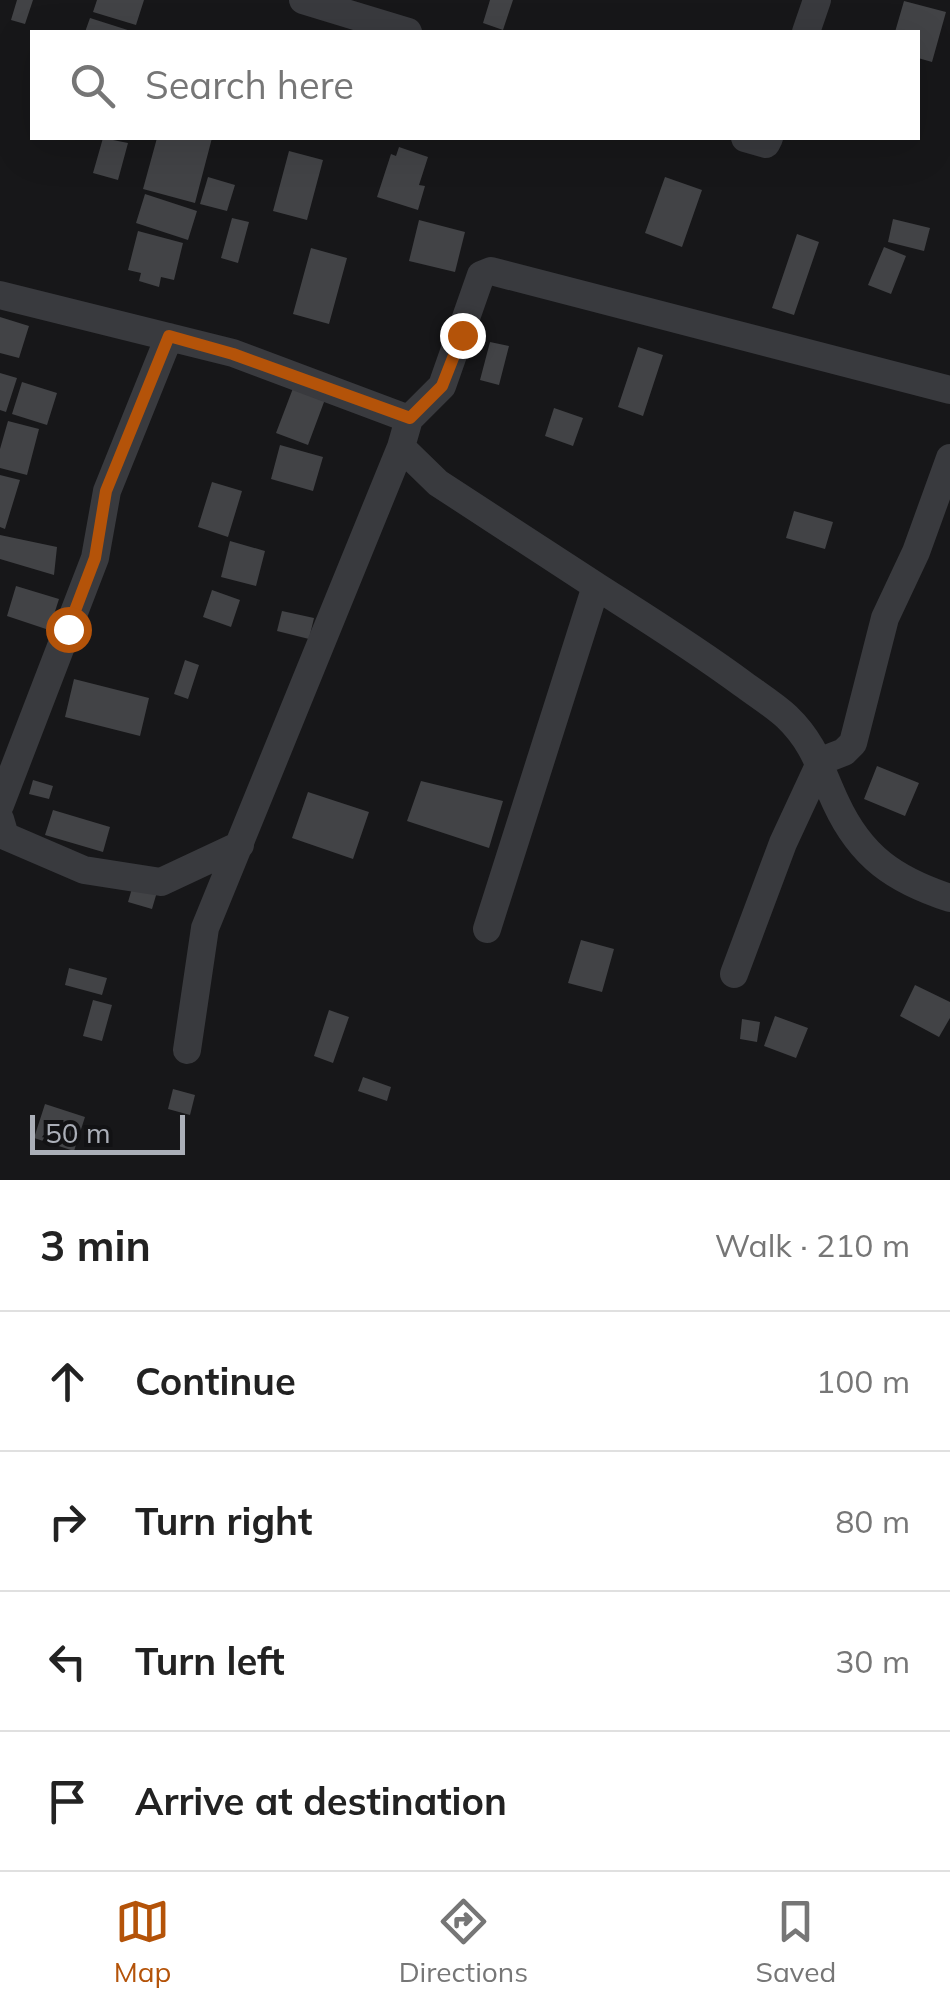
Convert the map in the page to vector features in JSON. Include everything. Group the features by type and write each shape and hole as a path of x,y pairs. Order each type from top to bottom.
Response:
{"street":[{"path":"303,0 401,30"},
{"path":"807,30 817,0"},
{"path":"187,1050 205,928 410,418 442,386 481,274 490,271 950,390"},
{"path":"0,295 233,354 410,418"},
{"path":"0,805 95,558 106,491 169,336"},
{"path":"401,447 438,483 701,653 785,715 808,740 836,804 864,848 883,868 914,886 949,896"},
{"path":"734,974 783,843 820,761 844,752 852,743 886,618 916,552 950,458"},
{"path":"487,929 596,586"},
{"path":"0,819 5,836 84,870 161,882 240,845"}],"building":[{"path":"17,0 33,0 25,24 11,20"},
{"path":"97,0 144,0 136,25 93,12"},
{"path":"490,0 513,0 503,30 483,23"},
{"path":"904,1 946,12 932,62 920,59 920,30 896,30"},
{"path":"90,18 128,30 86,30"},
{"path":"102,140 128,143 118,180 93,173"},
{"path":"156,140 211,140 195,203 143,189"},
{"path":"399,147 428,157 419,185 425,186 418,210 377,197 391,154 396,156"},
{"path":"289,151 323,160 307,220 273,211"},
{"path":"208,177 235,185 227,211 200,204"},
{"path":"665,177 702,190 682,247 645,233"},
{"path":"145,194 197,211 188,240 136,223"},
{"path":"232,218 249,222 238,263 221,258"},
{"path":"893,219 930,228 924,251 888,242"},
{"path":"419,220 465,232 455,272 409,261"},
{"path":"138,231 183,243 174,280 161,277 159,287 139,281 141,273 128,270"},
{"path":"797,234 819,242 794,315 772,308"},
{"path":"884,247 906,256 891,294 868,285"},
{"path":"311,248 347,258 329,324 293,314"},
{"path":"0,317 29,326 19,358 0,353"},
{"path":"490,342 509,346 499,385 480,380"},
{"path":"638,347 663,355 643,416 618,407"},
{"path":"0,373 17,378 6,412 0,410"},
{"path":"22,382 57,393 47,425 12,414"},
{"path":"295,383 327,394 308,445 276,433"},
{"path":"554,408 583,418 573,446 545,436"},
{"path":"8,421 39,429 27,475 0,468 0,449"},
{"path":"280,445 323,457 313,491 271,479"},
{"path":"0,475 20,480 5,529 0,527"},
{"path":"212,482 242,491 228,537 198,527"},
{"path":"794,511 833,522 825,549 786,538"},
{"path":"0,535 57,547 54,575 0,559"},
{"path":"230,541 265,551 256,586 221,577"},
{"path":"16,586 59,599 49,630 7,616"},
{"path":"212,590 240,600 231,627 203,617"},
{"path":"282,611 314,618 309,639 277,631"},
{"path":"185,660 199,665 188,699 174,694"},
{"path":"74,679 149,698 140,736 65,717"},
{"path":"877,766 919,783 905,816 864,799"},
{"path":"33,780 53,786 49,799 29,794"},
{"path":"421,781 503,801 489,848 407,821"},
{"path":"308,792 369,812 353,859 292,838"},
{"path":"53,810 110,827 103,852 45,835"},
{"path":"133,885 157,892 152,909 128,902"},
{"path":"581,940 614,949 602,992 568,983"},
{"path":"69,968 107,978 102,995 65,985"},
{"path":"915,985 950,1002 950,1018 939,1037 900,1016"},
{"path":"93,1000 112,1005 102,1041 83,1036"},
{"path":"329,1010 349,1017 333,1063 314,1056"},
{"path":"775,1016 808,1028 796,1058 764,1046"},
{"path":"742,1019 760,1022 757,1042 740,1039"},
{"path":"363,1077 391,1087 387,1101 358,1091"},
{"path":"173,1089 195,1095 190,1115 168,1109"},
{"path":"45,1104 85,1117 74,1151 34,1138"}],"route":[{"path":"68,629 95,558 106,491 169,336 233,354 410,418 442,386 462,335"}]}
